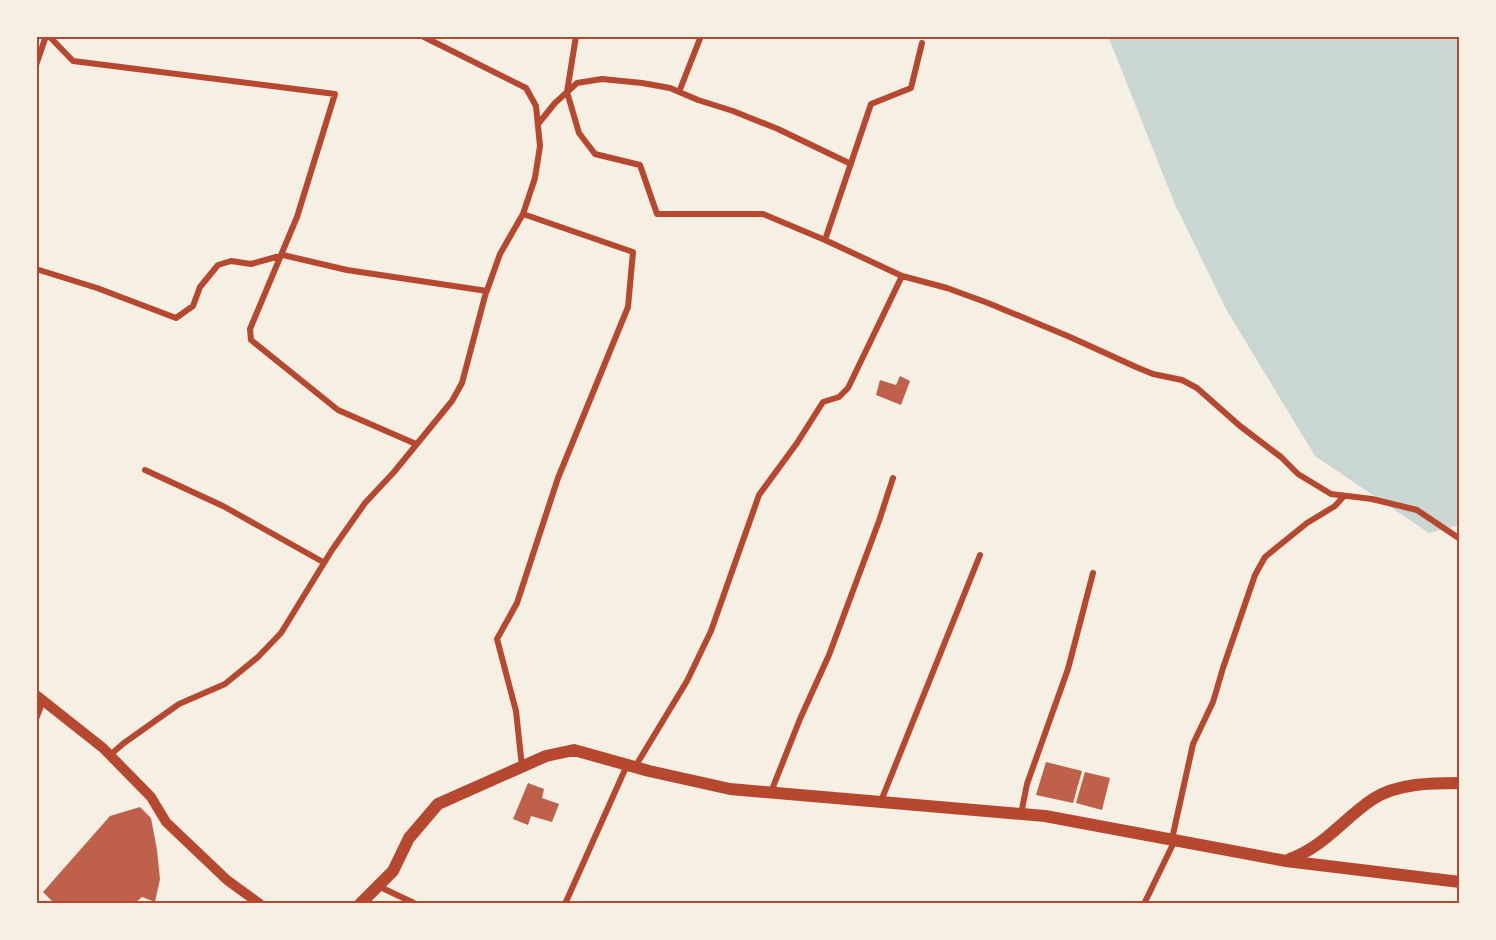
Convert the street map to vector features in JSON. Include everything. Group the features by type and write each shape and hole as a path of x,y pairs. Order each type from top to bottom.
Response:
{"main road":[{"path":"360,904 393,871 409,838 438,804 546,756 574,750 730,789 1045,816 1286,861 1460,882"},
{"path":"1286,861 1306,854 1374,798 1410,786 1460,783"}],"street":[{"path":"36,65 48,36 73,61 335,94 297,217 250,329 251,340 338,410 417,444"},
{"path":"110,755 179,705 225,684 258,657 281,633 323,562 365,503 452,401 462,383 487,291 500,254 523,214 535,178 540,146 536,106 526,88 422,36"},
{"path":"576,36 567,92 579,133 595,154 640,165 657,214 763,214 902,276 947,288 1024,318 1153,374 1182,380 1197,388 1240,426 1281,457 1298,474 1331,494 1372,499 1417,510 1460,539"},
{"path":"679,92 701,36"},
{"path":"825,240 871,104 911,88 922,43"},
{"path":"538,124 577,83 603,79 642,83 670,88 778,129 851,164"},
{"path":"522,767 516,711 497,639 517,603 558,478 628,307 633,252 523,214"},
{"path":"36,269 97,288 176,318 193,306 200,287 218,265 231,261 251,264 280,256 347,270 487,291"},
{"path":"565,904 631,766 687,681 711,631 759,495 797,443 823,402 839,397 848,388 902,276"},
{"path":"145,470 223,506 323,562"},
{"path":"771,792 829,655 893,478"},
{"path":"1144,904 1173,839 1193,744 1213,702 1255,575 1265,557 1307,523 1335,506 1344,496"},
{"path":"881,802 980,555"},
{"path":"1022,814 1027,784 1068,669 1093,573"},
{"path":"36,719 40,698 110,755 151,797 166,822 227,880 260,904"},
{"path":"378,886 416,904"}],"shaded area":[{"path":"1108,36 1460,36 1460,525 1429,533 1315,456 1226,309 1174,202"}],"building":[{"path":"900,376 910,381 901,405 876,395 880,380 896,385"},
{"path":"1046,762 1082,771 1073,803 1036,795"},
{"path":"1085,772 1110,778 1102,810 1076,803"},
{"path":"528,783 544,789 542,798 559,804 552,822 531,816 528,825 513,819"},
{"path":"140,807 151,818 157,850 160,879 155,902 142,897 134,904 55,904 43,892 110,816"}]}
